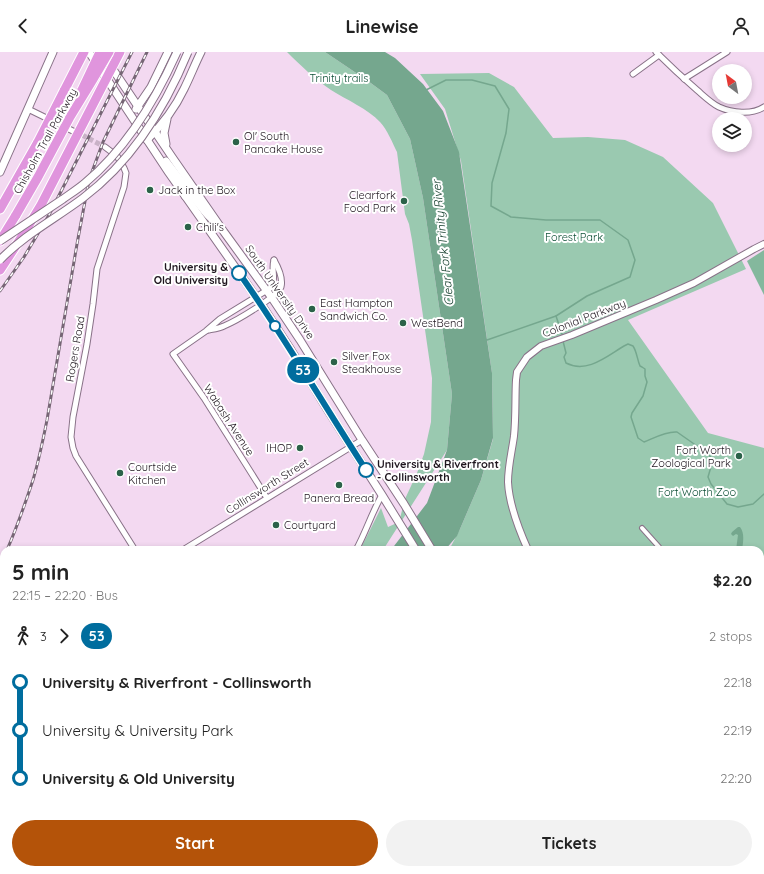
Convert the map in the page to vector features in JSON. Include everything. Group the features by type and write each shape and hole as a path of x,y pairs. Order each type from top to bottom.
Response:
{"highway":[{"name":"Chisholm Trail Parkway","path":"1,207 34,149 64,91 80,52"},
{"path":"64,91 84,52"},
{"path":"70,117 86,79 101,52"},
{"name":"Chisholm Trail Parkway","path":"0,241 38,177 70,117 109,52"},
{"path":"0,270 41,205 80,134 120,52"}],"main road":[{"path":"0,172 53,52"},
{"name":"South University Drive","path":"89,52 185,196 261,304 414,546"},
{"name":"South University Drive","path":"101,52 172,157 300,340 429,546"},
{"path":"132,116 151,87 168,52"},
{"path":"0,241 84,184 107,162 132,132 149,107 177,52"},
{"path":"0,260 15,246 84,198 118,167 140,139 162,106 188,52"},
{"path":"147,140 167,117 184,89 201,52"},
{"path":"167,117 164,133 166,143 172,157"},
{"path":"158,156 163,157 185,186 195,189"},
{"path":"185,196 188,194 193,196 202,210 211,219 218,223"},
{"path":"382,495 387,492 394,494 405,507"}],"street":[{"path":"684,79 728,52"},
{"path":"632,74 658,54 684,79 719,107 730,111 750,112 764,107"},
{"path":"28,109 80,134"},
{"name":"Rogers Road","path":"106,146 117,156 126,173 124,187 98,269 71,437 76,456 132,546"},
{"name":"Colonial Parkway","path":"526,546 510,500 508,481 514,436 517,372 527,357 541,346 572,335 694,283 754,248 764,244"},
{"path":"274,260 277,266 281,286 272,298 224,326 206,331 220,320 272,287 274,284 272,266 274,260"},
{"name":"Wabash Avenue","path":"206,331 173,354 204,398 267,498"},
{"name":"Collinsworth Street","path":"189,546 362,440"},
{"path":"358,546 382,495"},
{"path":"642,528 658,546"}],"green space":[{"name":"Trinity trails","path":"287,52 325,52 387,95 410,139 423,198 452,394 447,450 386,546 362,546 381,508 388,527 399,522 405,499 424,454 431,422 432,378 412,240 409,224 405,214 397,152 390,137 375,117 325,86"},
{"name":"Forest Park","path":"489,73 514,87 553,138 588,137 625,140 663,157 713,203 746,269 628,320 708,433 764,448 764,546 451,546 481,480 493,439 492,373 461,161 445,109 420,74"}],"shaded area":[{"path":"764,250 764,295 747,261"}],"water":[{"name":"Clear Fork Trinity River","path":"325,52 385,52 395,58 423,84 443,111 459,152 492,373 493,438 481,480 457,536 448,546 394,546 427,503 447,450 452,394 423,198 410,139 387,95"},
{"path":"738,527 742,529 742,546 737,546 738,535 736,534 733,536 731,534"}],"waterway":[{"path":"426,90 446,80 472,80 495,86 509,109 506,133 492,183 491,206 511,217 546,220 600,220 628,240 635,260 630,277 587,296 556,316"},
{"path":"487,340 556,316 563,337"},
{"path":"563,341 566,353 564,357 566,363 574,366 589,365 604,359 628,344 633,346 640,366 645,369 647,382 643,396 631,417 638,438 644,442 664,434 677,432 707,453 713,460 708,477 711,484 727,504 738,507 753,504 764,494"}],"tunnel":[{"path":"82,135 105,147"}],"railway":[{"path":"0,291 24,257 49,215 132,52"},
{"path":"9,546 30,489 41,450 89,180 103,142 147,52"}],"bus line":[{"name":"53","path":"239,273 289,347 366,470"}],"place":[{"name":"Ol' South Pancake House","path":"236,142"},
{"name":"Jack in the Box","path":"150,190"},
{"name":"Clearfork Food Park","path":"404,201"},
{"name":"Chili's","path":"188,227"},
{"name":"University & Old University","path":"239,273"},
{"name":"East Hampton Sandwich Co.","path":"312,309"},
{"name":"WestBend","path":"403,323"},
{"name":"Silver Fox Steakhouse","path":"334,362"},
{"name":"IHOP","path":"300,448"},
{"name":"Fort Worth Zoological Park","path":"739,456"},
{"name":"University & Riverfront - Collinsworth","path":"366,470"},
{"name":"Courtside Kitchen","path":"120,473"},
{"name":"Panera Bread","path":"339,485"},
{"name":"Courtyard","path":"276,525"}],"park label":[{"name":"Fort Worth Zoo","path":"697,492"}]}
